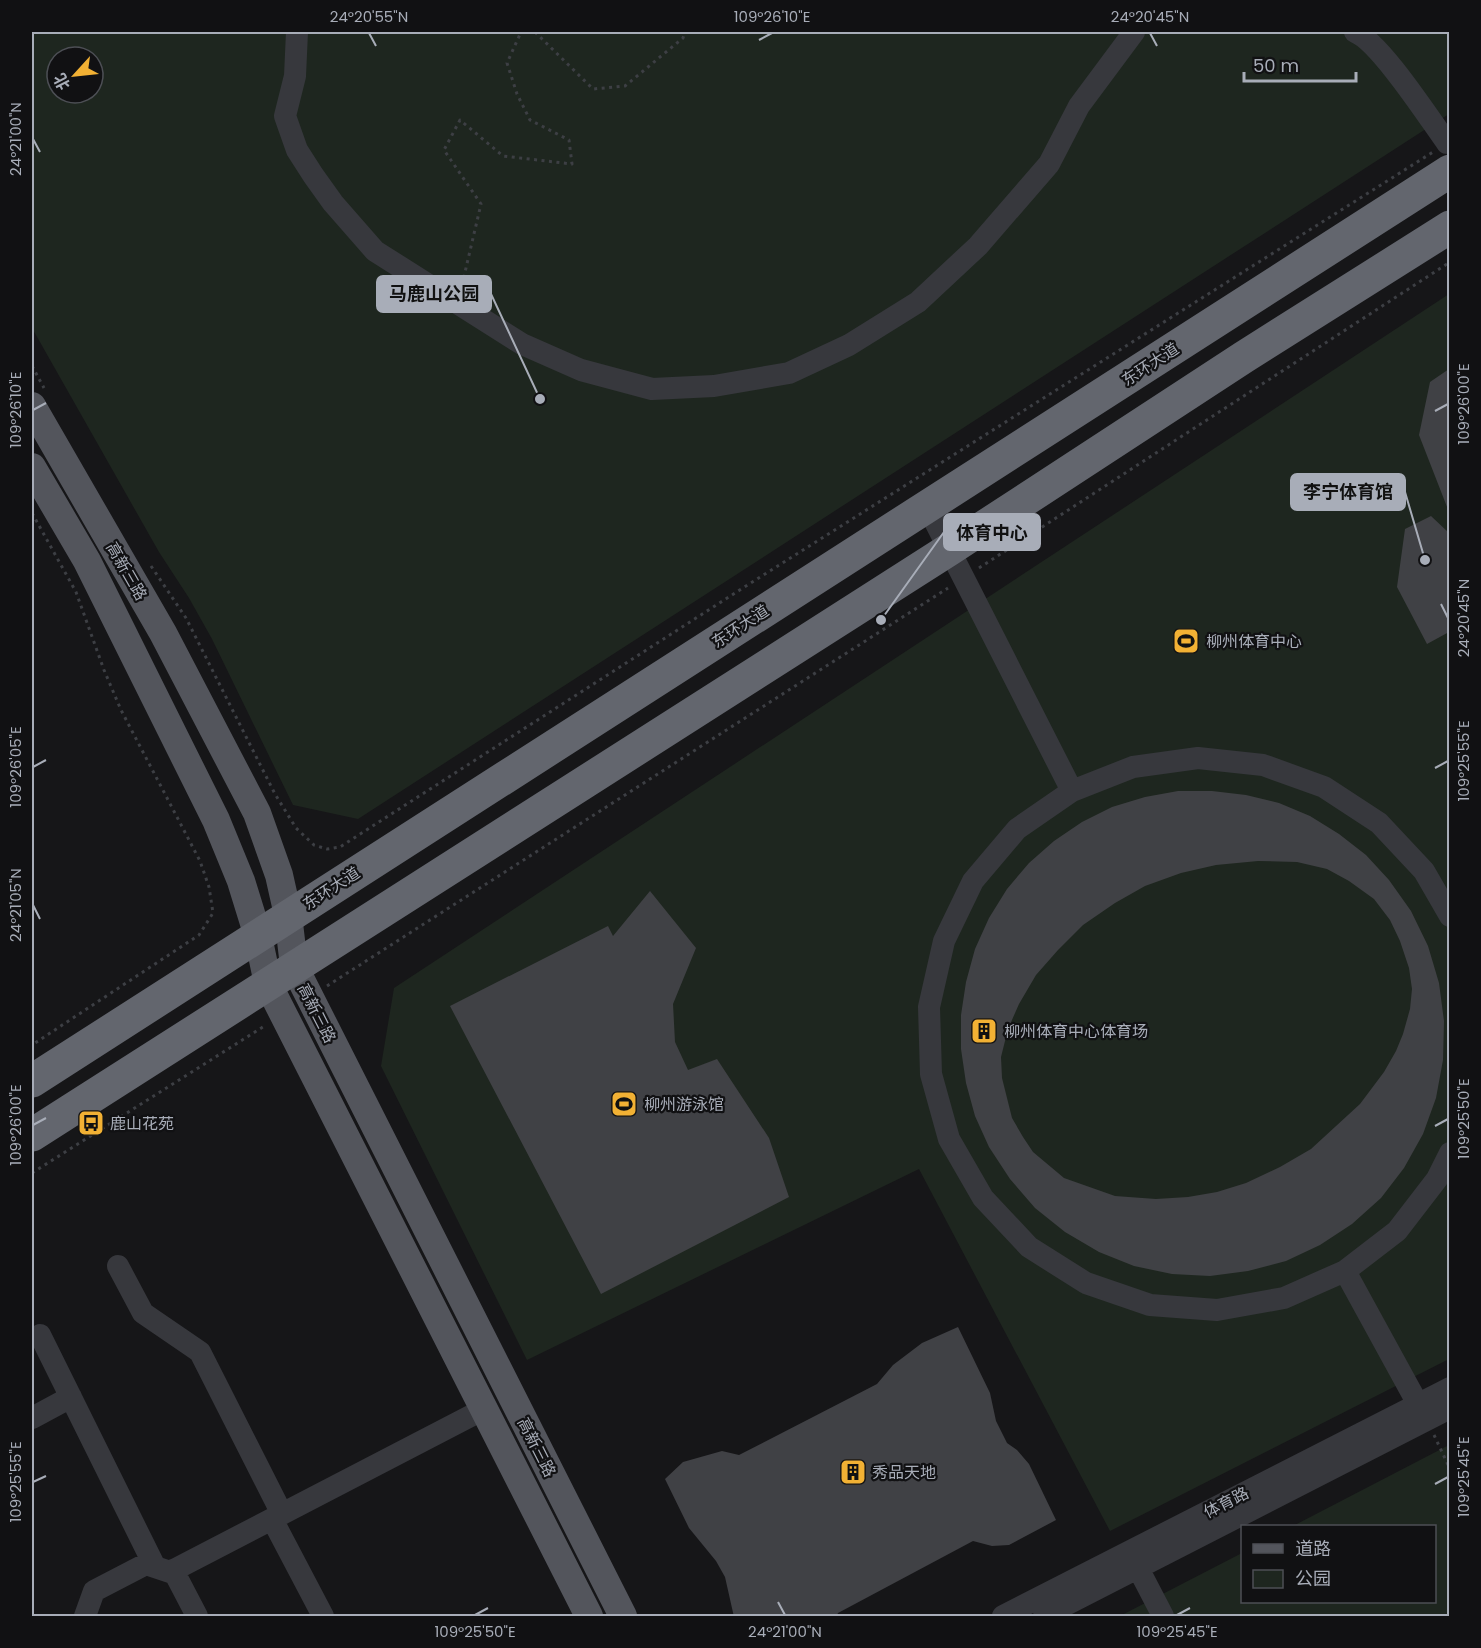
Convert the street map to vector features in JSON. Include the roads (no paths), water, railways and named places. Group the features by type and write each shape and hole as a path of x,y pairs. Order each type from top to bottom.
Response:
{"highway":[{"name":"东环大道","path":"32,1081 927,506 1448,157"},
{"path":"32,1135 281,975 958,563 1244,357 1449,227"}],"main road":[{"name":"高新三路","path":"40,401 257,813 279,875 288,915 281,975 283,1014 589,1617"},
{"name":"高新三路","path":"32,467 87,561 216,820 241,881 258,936 281,975 309,997 623,1617"}],"street":[{"path":"297,32 295,76 285,116 297,150 333,203 375,251 522,344 581,370 652,389 714,386 789,373 849,345 918,302 978,246 1049,165 1079,106 1134,32"},
{"path":"1355,32 1363,35 1380,52 1448,157"},
{"path":"927,506 1072,791"},
{"path":"1449,916 1424,871 1379,823 1324,787 1263,765 1197,758 1144,765 1133,767 1072,791 1017,830 974,880 944,941 929,1007 931,1074 949,1139 982,1198 1029,1247 1086,1283 1150,1305 1217,1310 1284,1298 1345,1271 1397,1231 1437,1179 1449,1152"},
{"path":"118,1266 143,1313 200,1352 323,1617"},
{"path":"1345,1271 1422,1412"},
{"path":"40,1335 164,1569 197,1617"},
{"name":"体育路","path":"1044,1617 1422,1412 1449,1388"},
{"path":"32,1418 71,1397"},
{"name":"体育路","path":"1003,1617 1422,1412 1449,1407"},
{"path":"85,1617 94,1591 146,1563 164,1569 277,1516 484,1408"},
{"path":"1138,1568 1163,1617"}],"place":[{"name":"马鹿山公园","path":"540,399"},
{"name":"李宁体育馆","path":"1425,560"},
{"name":"体育中心","path":"881,620"},
{"name":"柳州体育中心","path":"1186,641"},
{"name":"柳州体育中心体育场","path":"984,1031"},
{"name":"柳州游泳馆","path":"624,1104"},
{"name":"鹿山花苑","path":"91,1123"},
{"name":"秀品天地","path":"853,1472"}]}
